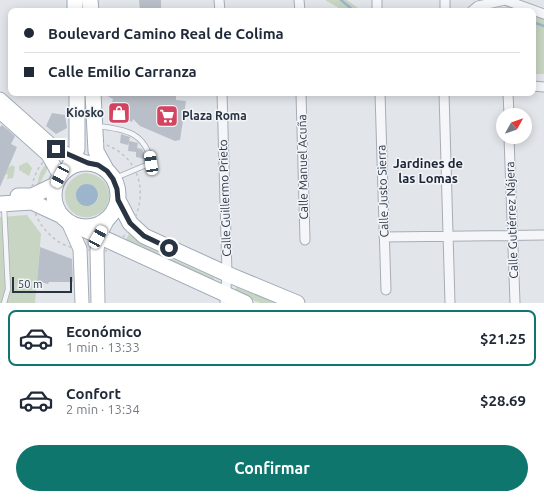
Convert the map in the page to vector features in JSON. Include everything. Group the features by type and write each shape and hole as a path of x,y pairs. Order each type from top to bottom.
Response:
{"main road":[{"path":"77,96 77,149 53,196 55,206 69,221 80,249 82,303"},
{"path":"93,96 93,125 96,151 117,189 118,200 115,210 108,219 98,244 98,303"},
{"path":"0,99 52,152 64,172"},
{"path":"0,112 52,152 64,172"},
{"path":"1,202 32,199 64,172 77,164 88,163 98,165 110,175"},
{"path":"32,199 69,221 98,244 116,244 225,299 246,303"},
{"path":"118,200 132,225 144,236 227,274 297,303"},
{"path":"69,221 89,228 99,225 108,219"}],"street":[{"path":"476,8 478,6 505,0 527,8"},
{"name":"Calle Guillermo Prieto","path":"222,96 227,274 225,299"},
{"name":"Calle Manuel Acuña","path":"301,96 305,240"},
{"name":"Calle Justo Sierra","path":"380,96 386,290"},
{"path":"444,96 450,303"},
{"path":"508,96 509,108"},
{"name":"Calle Gutiérrez Nájera","path":"509,144 515,303"},
{"path":"384,237 544,235"}],"lane":[{"path":"93,125 121,129 137,135 149,152 151,163 135,170 110,175"},
{"path":"1,202 8,289 4,303"}],"path":[{"path":"78,141 94,141 105,144 121,153 135,170 140,183 141,197 139,210 132,225 116,244 104,251 98,244 80,249 62,244 50,236 41,225 32,199 35,176 39,166 52,152 78,141"}],"green space":[{"path":"325,0 347,0 358,8 339,8"},
{"path":"514,7 517,8 493,8"},
{"path":"536,15 544,19 544,74 536,74"},
{"path":"47,161 49,166 35,192 40,173"},
{"path":"27,162 32,168 29,176 19,170 19,166"},
{"path":"12,165 15,167 13,178 7,179 8,174 5,175 8,168"},
{"path":"85,173 96,176 104,182 109,190 109,196 107,204 102,211 96,215 86,217 77,215 70,210 66,202 65,194 67,185 74,178","holes":["89,184 96,188 98,197 97,201 91,206 76,194 79,188"]},
{"path":"27,215 41,234 35,303 0,303 0,217"},
{"path":"129,234 147,247 214,278 214,283 125,241"},
{"path":"236,287 275,303 260,303 236,292"}],"water":[{"path":"87,184 95,187 98,195 95,203 87,206 79,203 76,195 79,187"}],"building":[{"path":"139,0 161,0 161,8 140,8"},
{"path":"108,96 176,96 176,100 186,101 180,140 175,141 140,126 133,119 132,122 127,120 112,121 111,105 113,99"},
{"path":"52,113 65,115 67,128 56,134 46,126"},
{"path":"2,125 15,136 11,144 17,147 0,187 0,127"},
{"path":"121,134 130,137 129,141 138,143 137,148 142,149 145,159 136,157 136,152 128,151 129,142 128,145 120,143"},
{"path":"40,247 72,259 73,282 49,282 48,284 37,281"}],"waterway":[{"path":"341,0 350,8"},
{"path":"536,23 544,26"}],"place":[{"name":"Kiosko","path":"119,113"},
{"name":"Plaza Roma","path":"167,116"}],"district":[{"name":"Jardines de las Lomas","path":"428,170"}],"route":[{"path":"56,149 88,163 98,165 107,171 113,179 117,189 118,200 130,223 144,236 169,248"}]}
